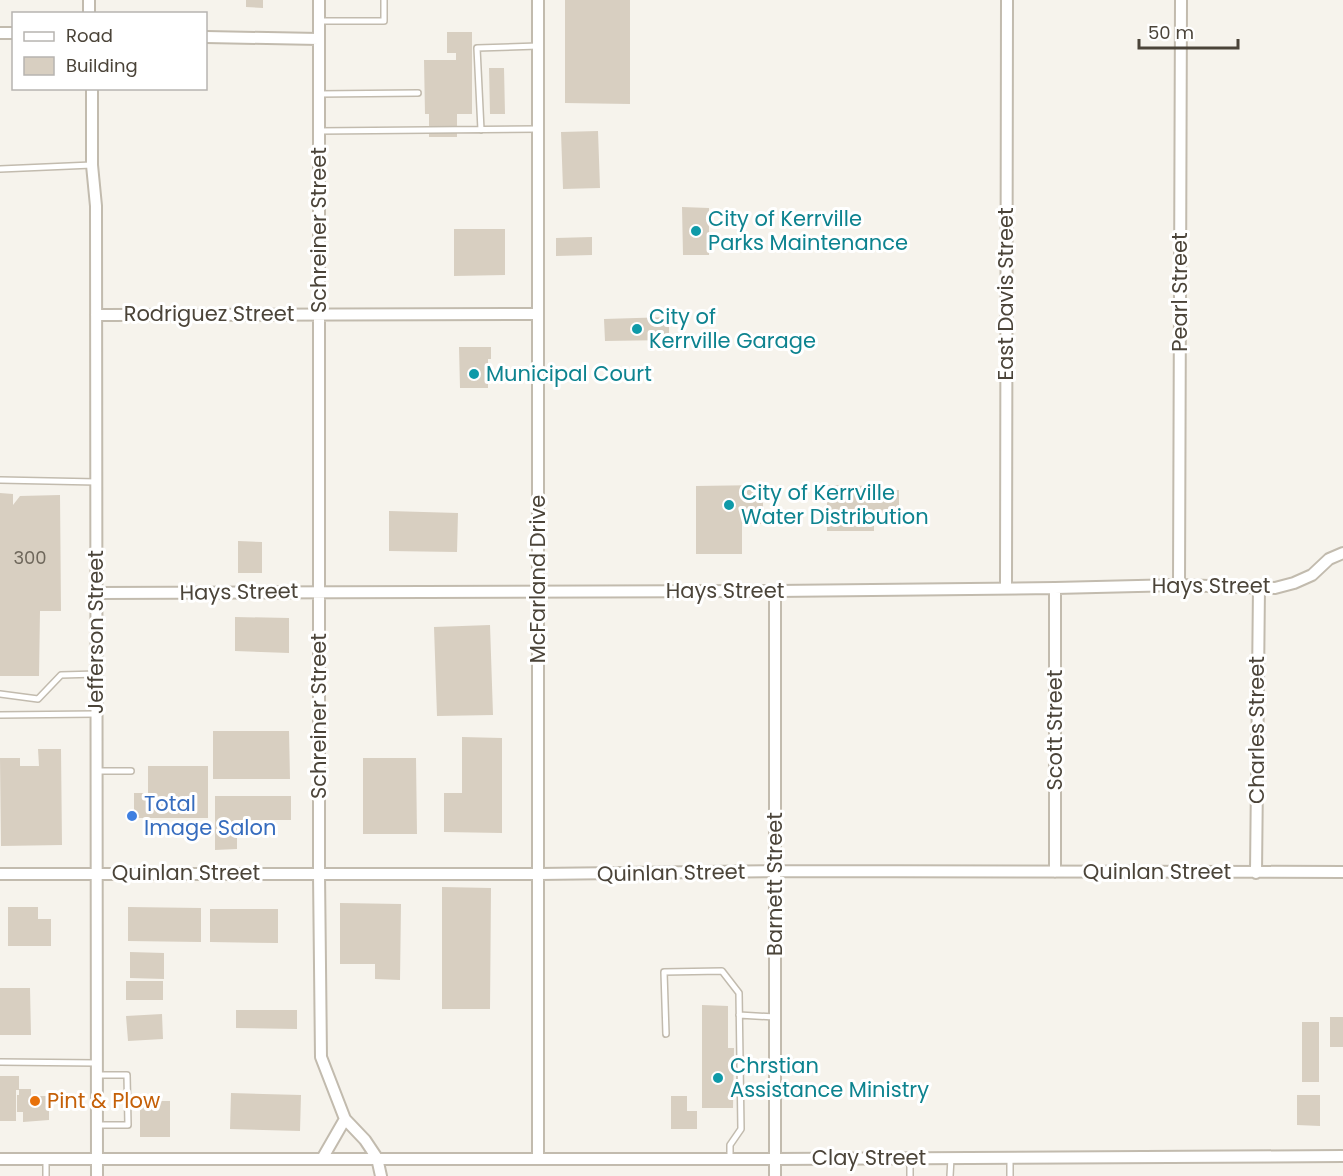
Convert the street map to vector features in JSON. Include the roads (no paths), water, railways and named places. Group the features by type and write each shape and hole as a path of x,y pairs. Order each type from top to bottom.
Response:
{"street":[{"name":"Schreiner Street","path":"319,0 321,1057 345,1119 365,1140 377,1158 381,1176"},
{"name":"McFarland Drive","path":"538,0 538,1159"},
{"name":"East Davis Street","path":"1006,588 1007,0"},
{"name":"Pearl Street","path":"1179,585 1181,0"},
{"path":"207,37 319,39"},
{"name":"Jefferson Street","path":"92,90 92,165 96,206 97,1176"},
{"name":"Rodriguez Street","path":"96,315 538,314"},
{"name":"Hays Street","path":"96,593 775,591 1179,585 1275,588 1294,584 1312,575 1329,559 1343,553"},
{"name":"Charles Street","path":"1256,873 1259,587"},
{"name":"Scott Street","path":"1055,588 1055,872"},
{"name":"Barnett Street","path":"775,591 775,1176"},
{"name":"Quinlan Street","path":"0,874 539,874 775,871 1343,872"},
{"path":"322,1159 345,1119"},
{"name":"Clay Street","path":"0,1159 1343,1156"}],"lane":[{"path":"319,21 384,21 384,0"},
{"path":"481,130 477,48 538,45"},
{"path":"319,94 418,93"},
{"path":"319,131 538,129"},
{"path":"0,169 92,165"},
{"path":"0,480 97,482"},
{"path":"0,694 38,699 61,675 97,674"},
{"path":"0,715 96,714"},
{"path":"96,771 131,771"},
{"path":"666,1034 664,972 722,971 739,993 741,1129 730,1145 730,1159"},
{"path":"739,1015 775,1017"},
{"path":"0,1062 97,1069 127,1075 128,1125 97,1125"},
{"path":"1010,1157 1010,1176"},
{"path":"910,1158 910,1176"},
{"path":"950,1176 951,1158"},
{"path":"46,1159 46,1176"}],"place":[{"name":"City of Kerrville Parks Maintenance","path":"696,231"},
{"name":"City of Kerrville Garage","path":"637,329"},
{"name":"Municipal Court","path":"474,374"},
{"name":"City of Kerrville Water Distribution","path":"729,505"},
{"name":"Total Image Salon","path":"132,816"},
{"name":"Chrstian Assistance Ministry","path":"718,1078"},
{"name":"Pint & Plow","path":"35,1101"}]}
